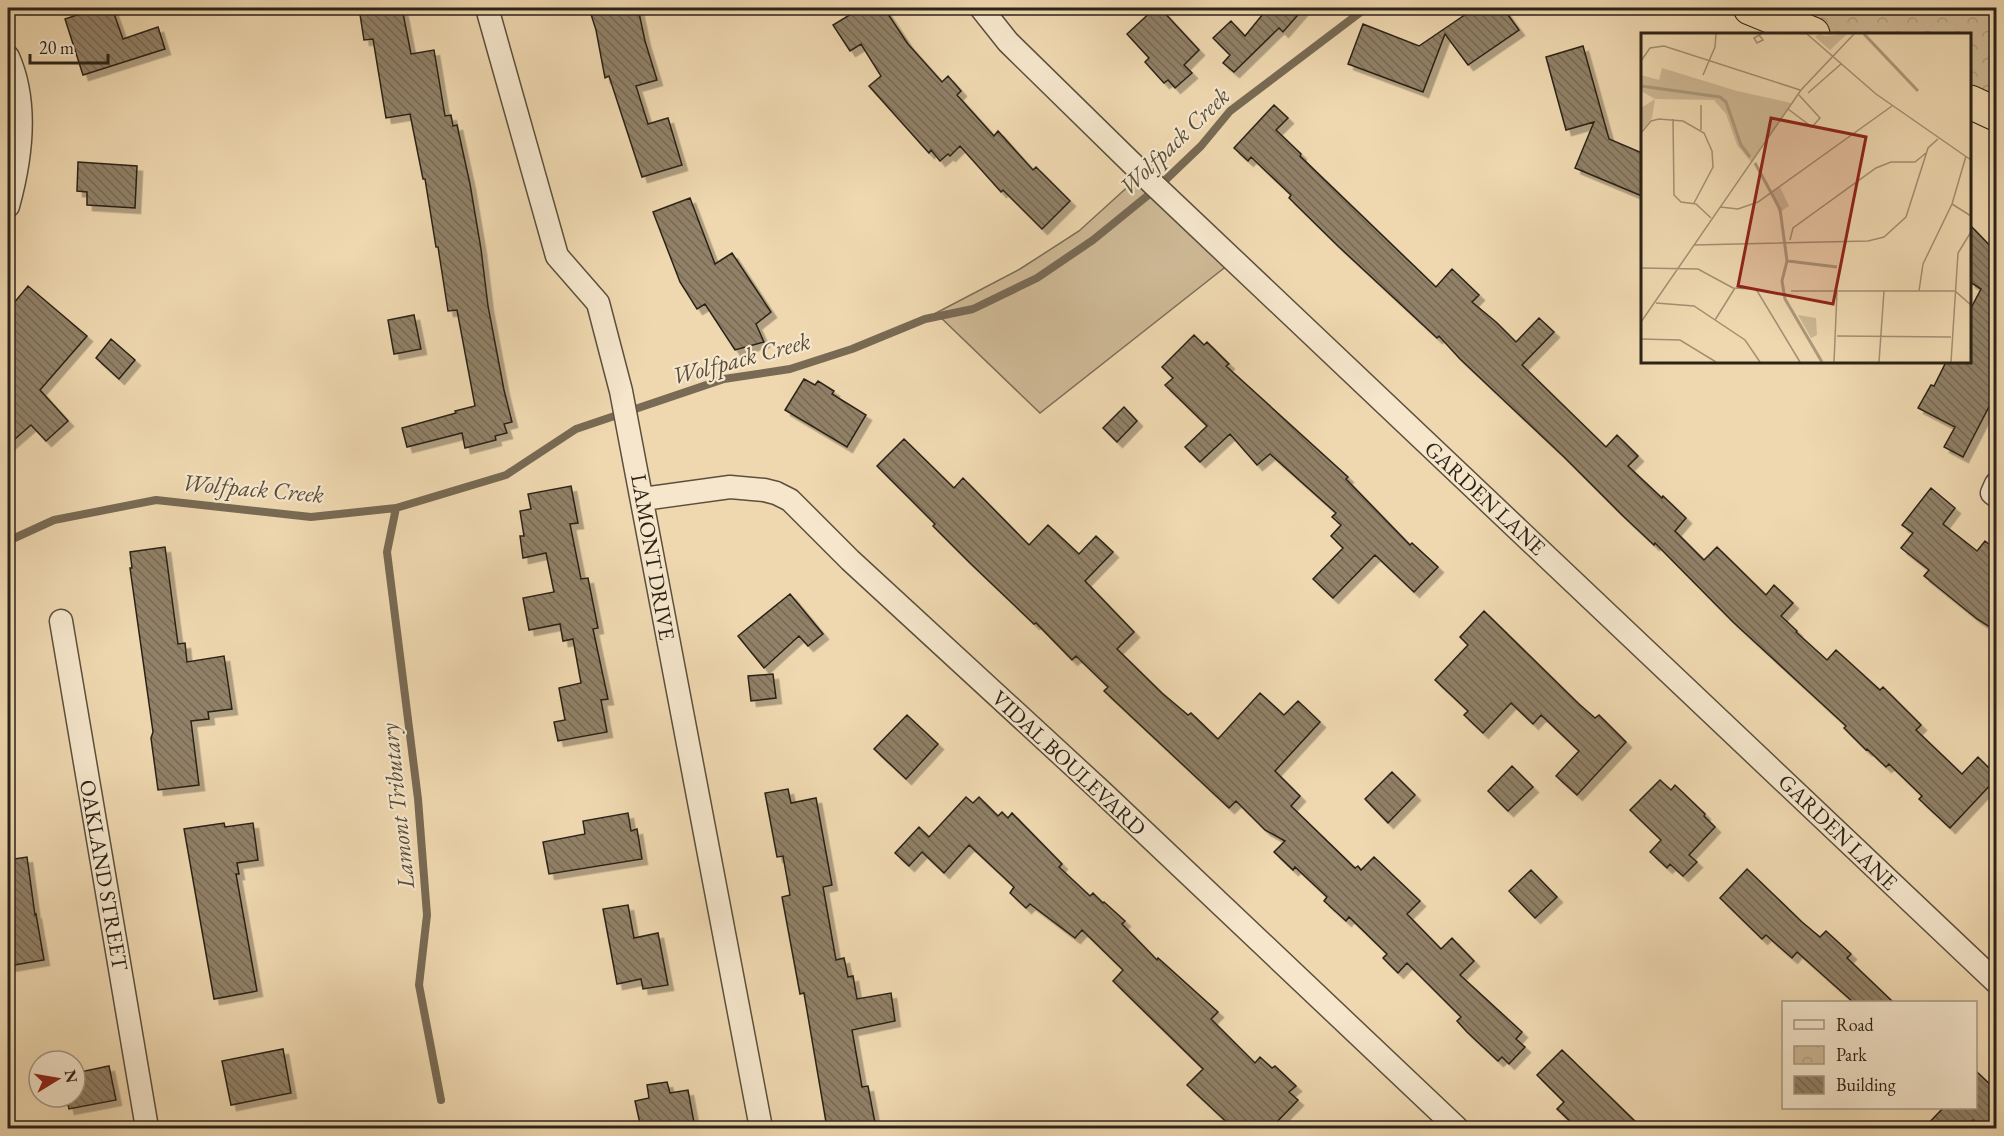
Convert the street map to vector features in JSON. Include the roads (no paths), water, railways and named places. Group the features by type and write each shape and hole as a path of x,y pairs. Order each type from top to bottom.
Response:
{"highway":[{"path":"1750,8 1811,33"},
{"path":"1971,102 1996,114"}],"street":[{"name":"LAMONT DRIVE","path":"487,8 557,256 598,303 621,391 761,1128"},
{"name":"GARDEN LANE","path":"981,8 1008,42 1157,188 1996,982"},
{"path":"8,57 18,90 21,114 17,165 8,206"},
{"path":"1996,484 1992,493 1996,496"},
{"name":"VIDAL BOULEVARD","path":"643,499 738,487 776,493 790,500 850,560 1102,792 1457,1128"},
{"name":"OAKLAND STREET","path":"61,621 147,1128"}],"waterway":[{"name":"Wolfpack Creek","path":"8,541 54,520 156,500 311,517 396,508 506,475 576,429 724,379 790,369 852,349 925,319 973,309 1037,278 1093,240 1157,188 1201,146 1230,111 1366,8"},
{"name":"Lamont Tributary","path":"396,508 387,552 418,799 427,915 419,985 441,1100"}]}
